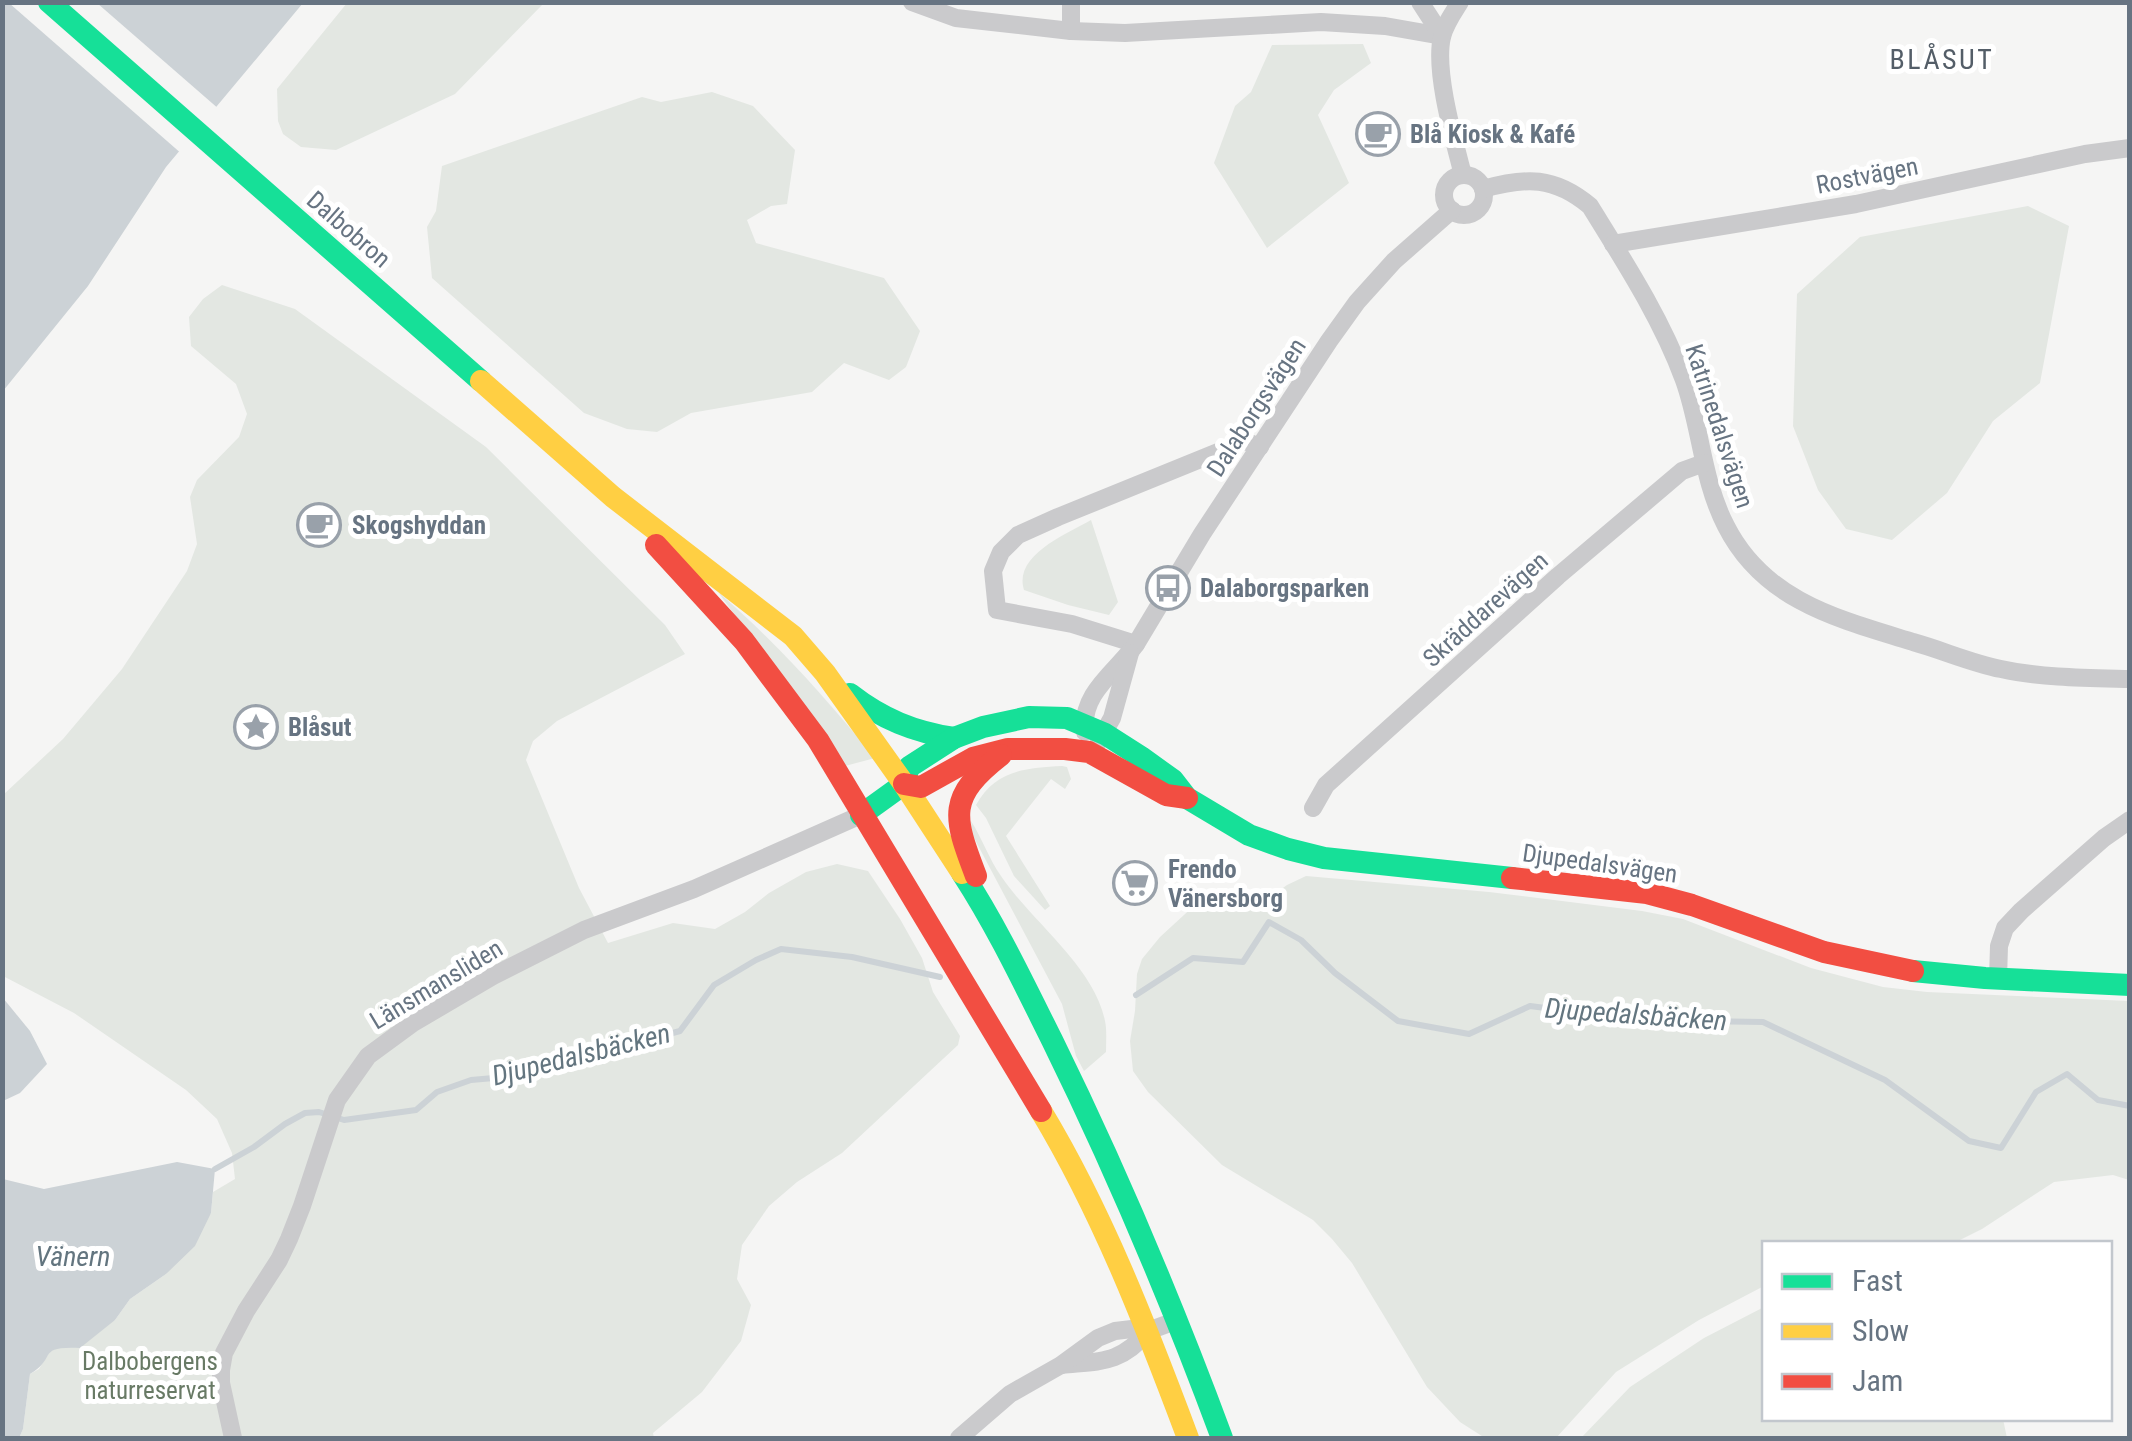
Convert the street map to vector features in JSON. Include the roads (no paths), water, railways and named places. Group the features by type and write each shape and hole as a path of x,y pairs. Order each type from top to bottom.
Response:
{"main road":[{"name":"Dalbobron","path":"49,2 612,497 793,636 825,673 904,784 991,918"},
{"name":"Dalbobron","path":"612,497 744,642 818,740 1055,1134 1110,1242 1188,1438"},
{"path":"825,673 886,720 912,731 954,738"},
{"name":"Djupedalsvägen","path":"862,815 904,784 908,767 954,738 983,727 1029,718 1066,718 1166,795 1187,798 1249,835 1324,858 1646,893 1840,956 1935,974 2130,984"},
{"name":"Djupedalsvägen","path":"904,784 921,788 973,758 1008,749 1050,748 1092,737"},
{"path":"1008,749 968,784 960,804 961,835 991,918 1088,1114 1178,1320 1222,1438"}],"street":[{"path":"912,2 956,18 1070,31 1126,33 1321,22 1384,26 1442,36"},
{"path":"1070,31 1071,2"},
{"path":"1420,2 1442,36"},
{"path":"1460,2 1442,36 1440,50 1446,107 1462,175"},
{"name":"Rostvägen","path":"1613,244 1885,199 2068,157 2130,148"},
{"path":"1462,175 1474,178 1483,189 1484,200 1477,210 1462,215 1446,202 1446,188 1462,175"},
{"name":"Katrinedalsvägen","path":"1483,189 1529,180 1555,184 1590,206 1652,310 1684,381 1724,524 1753,568 1792,597 1820,611 2000,669 2042,675 2130,678"},
{"name":"Dalaborgsvägen","path":"1092,737 1088,706 1094,693 1132,648 1329,341 1394,261 1452,210"},
{"path":"1132,648 1072,624 997,610 992,571 1001,552 1018,535 1245,440 1260,447"},
{"name":"Skräddarevägen","path":"1312,808 1326,785 1558,576 1682,471 1704,463"},
{"name":"Dalaborgsvägen","path":"1092,737 1112,718 1132,648"},
{"name":"Länsmansliden","path":"233,1438 222,1383 224,1353 289,1240 336,1100 368,1056 494,976 584,930 694,889 862,815"},
{"path":"1998,979 1998,946 2005,928 2104,838 2130,820"},
{"path":"959,1438 1010,1394 1061,1365 1117,1357 1128,1352 1148,1331 1178,1320"}],"water":[{"path":"3,3 303,3 166,167 88,286 3,391"},
{"path":"3,998 30,1031 47,1064 20,1093 3,1101"},
{"name":"Vänern","path":"177,1162 215,1169 211,1213 195,1246 166,1274 130,1299 115,1320 80,1348 57,1349 49,1354 30,1374 19,1438 3,1438 3,1179 44,1189"}],"waterway":[{"name":"Djupedalsbäcken","path":"1136,995 1193,958 1243,962 1269,922 1301,940 1335,973 1398,1021 1469,1034 1530,1006 1637,1020 1763,1022 1885,1080 1969,1141 2001,1148 2036,1092 2067,1074 2098,1100 2130,1106"},
{"name":"Djupedalsbäcken","path":"215,1169 305,1113 319,1112 344,1120 416,1110 437,1092 471,1080 505,1077 558,1054 610,1050 680,1031 714,985 781,949 852,957 940,977"}],"place":[{"name":"Blå Kiosk & Kafé","path":"1378,134"},
{"name":"Skogshyddan","path":"319,525"},
{"name":"Dalaborgsparken","path":"1168,588"},
{"name":"Blåsut","path":"256,727"},
{"name":"Frendo Vänersborg","path":"1135,883"}],"district":[{"name":"BLÅSUT","path":"1942,59"}],"park label":[{"name":"Dalbobergens naturreservat","path":"150,1376"}]}
